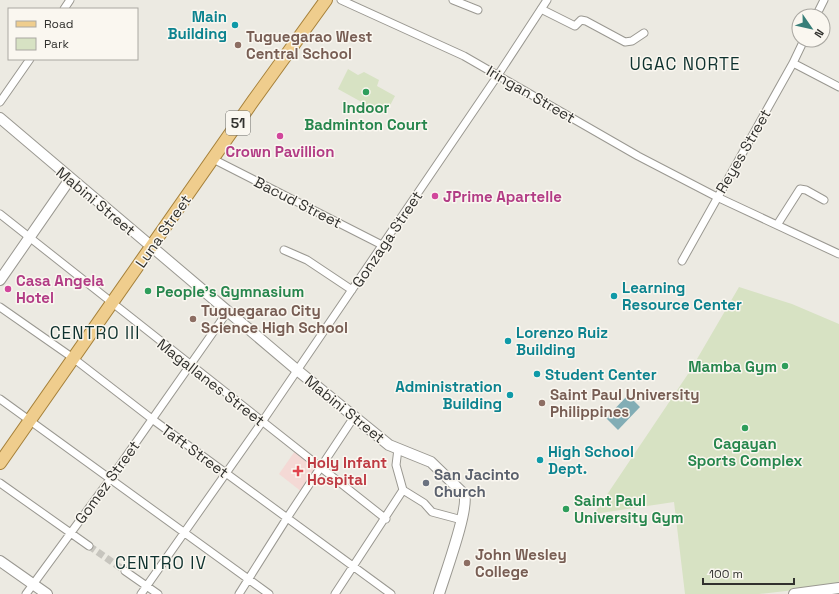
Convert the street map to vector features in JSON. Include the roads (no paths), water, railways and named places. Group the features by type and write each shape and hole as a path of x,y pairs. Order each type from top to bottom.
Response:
{"main road":[{"name":"Luna Street","path":"0,463 326,0"},
{"name":"Mabini Street","path":"0,118 296,370 384,441 398,449 424,457 431,462 464,494 466,498 462,520"},
{"path":"0,280 70,179"},
{"path":"439,594 462,520"},
{"path":"0,561 47,594"},
{"path":"794,594 839,588"}],"street":[{"name":"Iringan Street","path":"342,0 464,56 638,156 717,197 839,254"},
{"path":"453,0 478,10"},
{"name":"Gonzaga Street","path":"141,594 262,422 498,75 547,0"},
{"path":"541,9 574,26 581,20 586,21 625,42 632,41 644,33"},
{"name":"Reyes Street","path":"682,261 800,48"},
{"path":"0,102 29,60"},
{"path":"793,63 839,87"},
{"name":"Bacud Street","path":"213,159 382,245"},
{"path":"777,225 800,189 806,190 824,200"},
{"name":"Magallanes Street","path":"0,214 29,239 386,519"},
{"path":"284,250 307,260 352,290"},
{"name":"Taft Street","path":"0,307 73,358 226,474 391,594"},
{"name":"Gomez Street","path":"26,594 111,478 228,311"},
{"path":"0,399 269,594"},
{"path":"240,594 287,518 354,417"},
{"path":"398,449 396,465 403,490 424,503 432,512 462,520"},
{"path":"0,483 89,546"},
{"path":"336,594 386,519 403,490"},
{"path":"125,571 158,594"}],"water":[{"path":"628,395 640,407 618,430 606,418"}],"tunnel":[{"path":"89,546 125,571"}],"place":[{"name":"Main Building","path":"235,25"},
{"name":"Tuguegarao West Central School","path":"238,45"},
{"name":"Indoor Badminton Court","path":"366,92"},
{"name":"Crown Pavillion","path":"280,136"},
{"name":"JPrime Apartelle","path":"435,196"},
{"name":"Casa Angela Hotel","path":"8,289"},
{"name":"People's Gymnasium","path":"148,291"},
{"name":"Learning Resource Center","path":"614,296"},
{"name":"Tuguegarao City Science High School","path":"193,319"},
{"name":"Lorenzo Ruiz Building","path":"508,341"},
{"name":"Mamba Gym","path":"785,366"},
{"name":"Student Center","path":"537,374"},
{"name":"Administration Building","path":"510,395"},
{"name":"Saint Paul University Philippines","path":"542,403"},
{"name":"Cagayan Sports Complex","path":"745,428"},
{"name":"High School Dept.","path":"540,460"},
{"name":"Holy Infant Hospital","path":"298,471"},
{"name":"San Jacinto Church","path":"426,483"},
{"name":"Saint Paul University Gym","path":"566,509"},
{"name":"John Wesley College","path":"467,563"}],"district":[{"name":"UGAC NORTE","path":"685,64"},
{"name":"CENTRO III","path":"95,333"},
{"name":"CENTRO IV","path":"161,563"}]}
